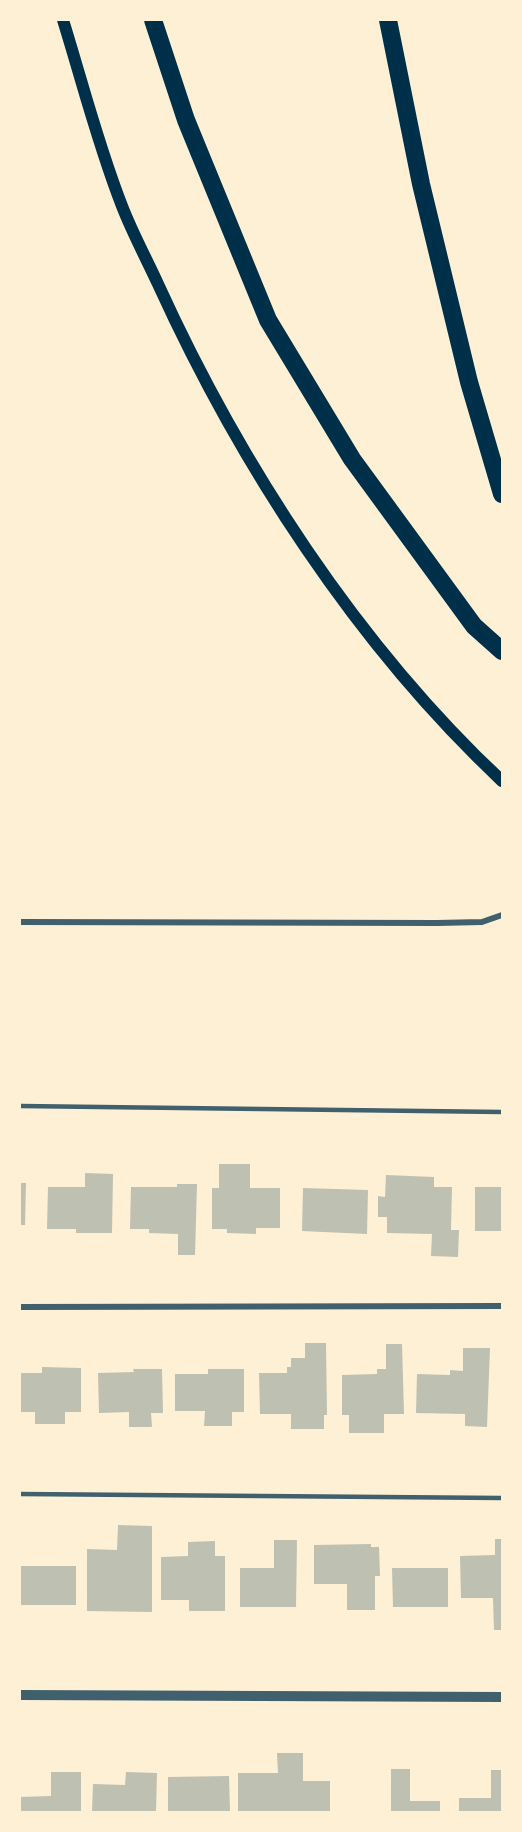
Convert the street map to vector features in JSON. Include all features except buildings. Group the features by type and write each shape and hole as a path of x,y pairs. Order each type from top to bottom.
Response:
{"highway":[{"path":"153,20 186,120 268,320 352,459 474,626 502,651"},
{"path":"388,20 421,184 469,382 502,494"}],"main road":[{"path":"63,20 122,206 176,325 240,447 376,644 464,745 502,781"}],"street":[{"path":"20,922 437,923 482,922 502,915"},
{"path":"20,1307 502,1306"},
{"path":"20,1695 502,1697"}],"lane":[{"path":"20,1106 502,1112"},
{"path":"20,1494 502,1497"}]}
